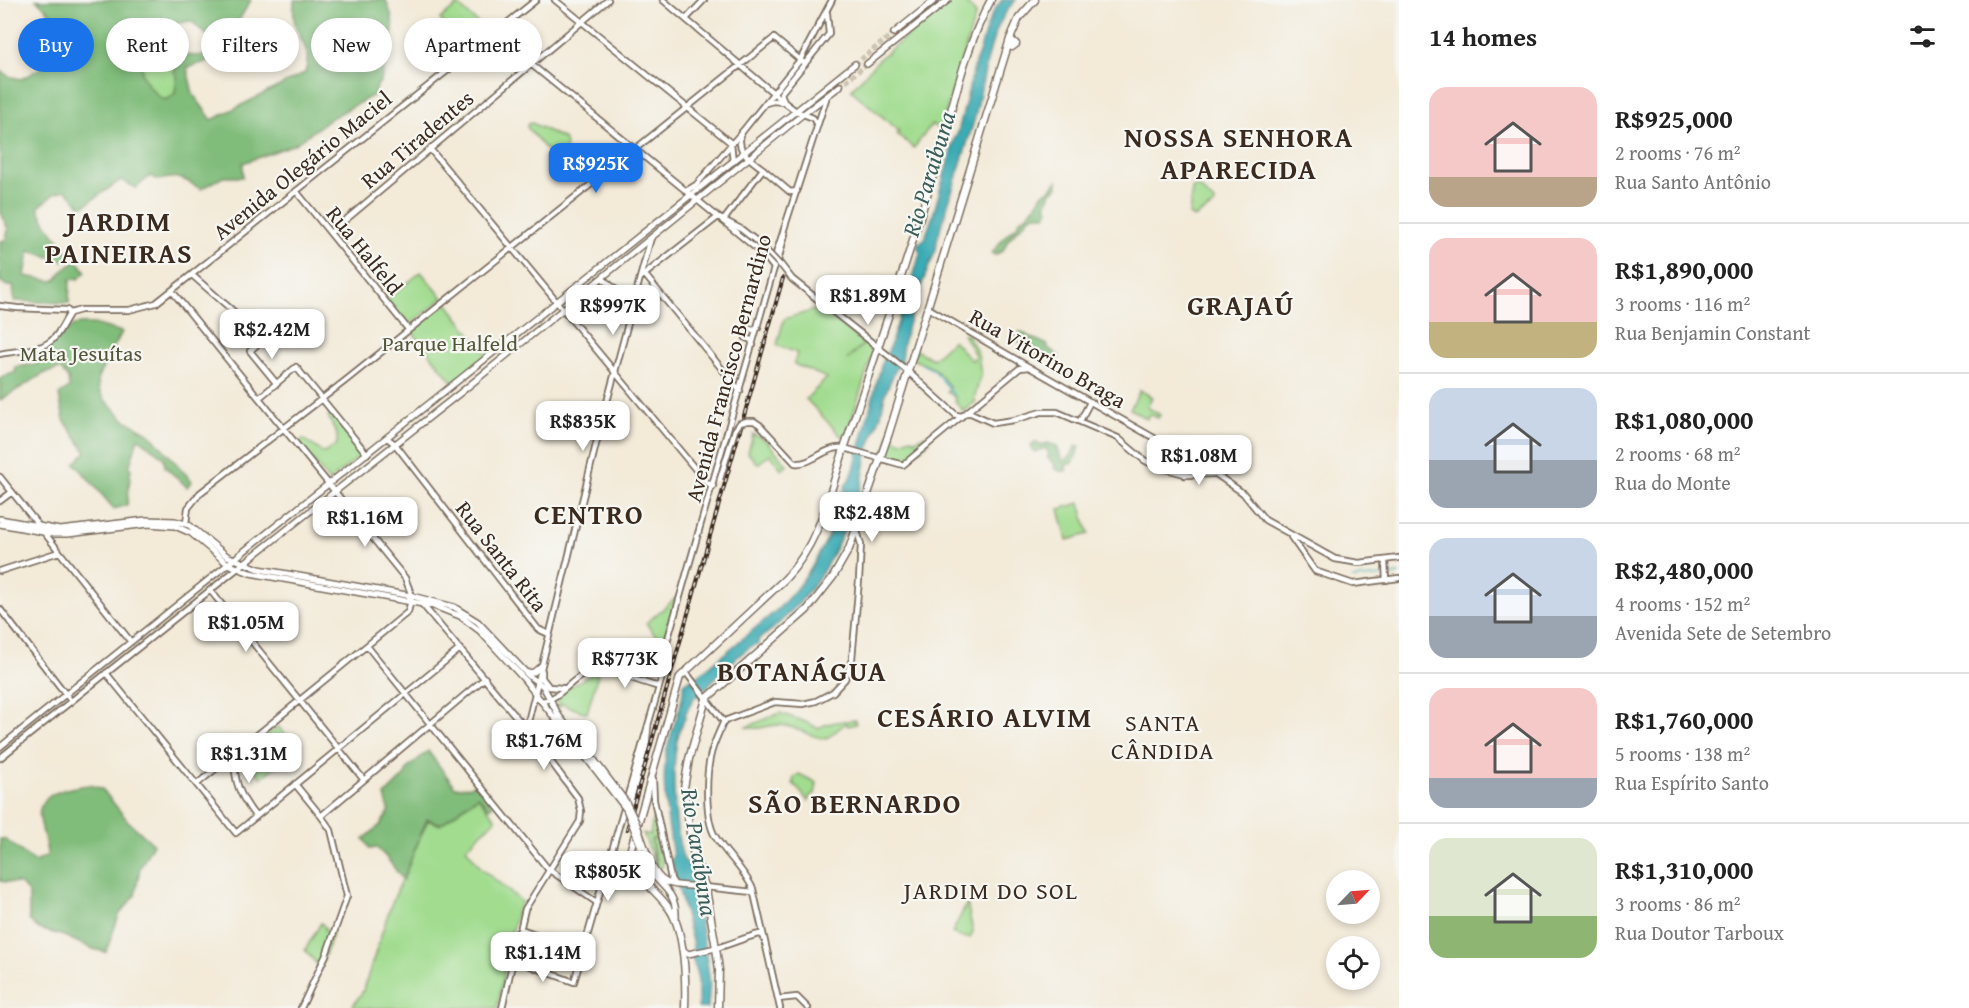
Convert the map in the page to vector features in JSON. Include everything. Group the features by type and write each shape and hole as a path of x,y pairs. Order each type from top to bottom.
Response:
{"highway":[{"path":"685,1008 685,980 676,921 668,907 634,868 630,850 679,679 795,568 812,542 824,516 881,350 968,55 991,0"},
{"path":"718,1008 719,975 702,887 692,850 684,788 685,772 703,696 807,610 833,577 857,531 905,370 928,308 1011,48 1010,39 1019,18 1035,0"}],"main road":[{"path":"894,33 935,0"},
{"path":"867,64 948,0"},
{"path":"231,562 688,193 732,162 855,64"},
{"path":"243,564 840,86"},
{"path":"0,519 42,530 146,520 186,523 231,562"},
{"path":"0,524 68,534 119,527 186,523"},
{"path":"157,524 187,530 231,562 454,607 472,617 526,674 546,690 559,716 626,809 648,861 662,881 702,887"},
{"path":"243,564 258,575 412,599 422,604 440,607 467,619 477,627 626,802 633,814 652,875 674,899 676,921"},
{"path":"526,674 534,672 541,666"},
{"path":"633,814 632,795 646,746 648,726"},
{"path":"680,942 683,951 688,954 714,948"}],"street":[{"name":"Avenida Olegário Maciel","path":"513,18 536,0"},
{"path":"555,0 731,144 732,162"},
{"name":"Rua Tiradentes","path":"542,55 608,0"},
{"path":"663,0 783,102 796,111 813,118 817,125"},
{"path":"686,19 704,0"},
{"path":"783,102 781,93 803,62 832,0"},
{"path":"688,193 773,93 829,34 827,10"},
{"path":"827,17 832,22 836,22"},
{"path":"817,30 829,25"},
{"path":"186,523 188,508 195,496 322,399 774,38 803,62"},
{"name":"Avenida Olegário Maciel","path":"0,306 70,311 138,309 156,303 444,72"},
{"name":"Rua Tiradentes","path":"330,233 521,72"},
{"path":"541,72 905,370 953,413 956,421"},
{"name":"Avenida Francisco Bernardino","path":"519,962 574,982 664,670 681,593 777,267 788,221 827,96"},
{"path":"764,104 773,100 783,102"},
{"path":"742,132 739,143 749,158 790,192 797,191"},
{"path":"430,149 706,482 713,486 720,479 734,433 739,424 746,421 754,421 760,425 795,463 802,463 833,447 847,448 903,465 1020,365"},
{"path":"528,731 534,693 640,278 721,219 763,170"},
{"name":"Rua Halfeld","path":"296,191 408,329"},
{"path":"721,219 741,228 760,244 777,267"},
{"path":"644,273 651,238"},
{"path":"644,273 740,392"},
{"path":"192,275 264,338 250,351 277,384"},
{"path":"602,278 633,304"},
{"path":"172,291 405,578 412,599 408,612 197,784"},
{"name":"Rua Vitorino Braga","path":"928,308 1020,365 1029,367 1217,475 1243,493 1265,520 1292,536"},
{"path":"0,354 47,344 55,337 70,311"},
{"path":"748,328 753,330 758,327"},
{"path":"746,338 751,340 753,345"},
{"path":"259,398 296,367 367,454"},
{"path":"1080,421 1090,402"},
{"path":"953,413 964,415 971,413 993,423 1050,411 1080,421 1123,441 1149,463 1188,475 1208,473 1217,475"},
{"name":"Rua Santa Rita","path":"387,438 395,444 538,629 549,634"},
{"path":"1188,475 1182,467 1189,460"},
{"path":"1188,475 1196,471 1196,463"},
{"path":"0,477 131,642"},
{"path":"0,501 12,492"},
{"path":"780,1008 753,892 747,878 719,843 710,825 708,779 710,759 724,722 775,702 810,703 833,692 845,679 852,659 861,559 861,544 857,531"},
{"path":"1292,536 1300,534"},
{"path":"1292,536 1299,543 1315,571 1353,584 1386,577 1399,578"},
{"path":"1299,543 1343,561 1385,561 1399,558"},
{"path":"0,571 59,552"},
{"path":"1385,561 1386,577"},
{"path":"0,747 231,562"},
{"path":"0,758 243,564"},
{"path":"210,590 364,780"},
{"path":"422,604 528,731 578,798 581,816 578,826 548,869 525,909 518,932 503,1008"},
{"path":"438,622 436,613 440,607"},
{"path":"0,609 71,701"},
{"path":"367,646 548,869 596,902"},
{"path":"106,673 236,833 460,649"},
{"path":"541,666 542,678 549,687 565,687"},
{"path":"541,701 551,699 581,676 599,671 653,686 659,685"},
{"path":"686,673 724,722"},
{"path":"321,816 484,678"},
{"path":"234,754 234,777 239,791 256,817"},
{"path":"654,767 655,806 668,867 675,884"},
{"path":"295,784 321,816 334,840 346,893 330,944 301,1008"},
{"path":"642,805 650,803 655,806"},
{"path":"654,871 662,874 668,867"},
{"path":"702,887 753,892"},
{"path":"518,932 524,930 583,951"},
{"path":"714,948 762,934"},
{"path":"510,969 519,962 514,952"},
{"path":"778,999 797,997 808,1008"}],"green space":[{"path":"36,0 251,0 240,18 201,18 201,30 189,21 189,18 106,18 106,72 142,72 153,91 162,99 168,99 175,93 177,76 174,72 188,72 193,94 212,120 305,73 306,50 299,34 299,18 294,18 294,0 386,0 392,17 393,30 392,34 392,18 311,18 311,72 383,72 381,81 374,95 333,117 295,144 243,163 243,177 223,177 201,189 177,178 159,180 150,176 136,188 121,180 82,207 66,190 54,194 38,208 46,223 70,255 64,261 29,251 25,276 52,281 77,260 86,272 78,279 70,279 69,303 14,301 13,286 7,286 0,281 0,241 6,240 8,229 0,210 0,70 8,76 21,79 33,72 94,72 94,18 53,18"},
{"path":"951,0 964,0 976,14 940,130 932,124 914,148 897,134 899,131 851,90 880,58"},
{"path":"458,5 472,18 441,18"},
{"path":"189,56 201,56 201,63 189,67"},
{"path":"142,72 174,72 177,76 175,93 168,99 162,99 149,86"},
{"path":"532,123 564,139 566,144 562,165 559,165 527,127"},
{"path":"1057,181 1058,187 1051,192 1046,206 1049,209 1045,215 1030,217 1008,240 1003,251 994,255 992,253 1006,235 1035,206 1043,193 1050,190"},
{"path":"1199,187 1215,203 1194,218 1189,215 1192,189"},
{"path":"421,272 443,298 407,327 386,300"},
{"name":"Parque Halfeld","path":"446,302 487,355 453,383 411,330"},
{"path":"821,308 864,343 847,360 866,342 874,349 846,437 841,436 806,399 827,378 794,364 797,353 777,345 784,319"},
{"name":"Mata Jesuítas","path":"94,324 122,332 98,377 99,390 105,400 125,420 150,434 192,481 187,487 165,467 164,458 138,438 129,468 131,468 127,505 114,509 75,463 86,452 64,420 59,395 69,388 68,378 60,369 45,373 0,400 0,378 16,372 15,367 37,364 37,360 52,357 48,346 74,325"},
{"path":"1020,332 1048,345 1047,347 1059,356 1056,362 1038,351 1036,355 1031,353 1030,347 1014,339"},
{"path":"963,334 968,335 978,354 981,375 974,399 976,401 964,412 955,401 956,399 947,391 950,387 935,369 912,359 915,350 933,359 953,340 973,360 975,355"},
{"path":"1140,390 1152,397 1147,407 1160,415 1158,418 1149,414 1147,419 1130,409"},
{"path":"331,413 364,453 329,481 298,443 303,439 324,453 337,444 337,435 328,416"},
{"path":"753,434 766,440 787,465 782,470 770,454 758,464 748,453"},
{"path":"890,434 900,442 911,438 916,440 925,435 930,441 909,458 891,459 883,456"},
{"path":"1035,442 1040,445 1048,443 1057,446 1062,461 1070,457 1076,446 1080,447 1073,463 1066,465 1066,471 1059,471 1054,468 1055,465 1047,457 1049,455 1046,448 1036,452 1032,450 1031,445"},
{"path":"1080,503 1089,534 1067,540 1059,509"},
{"path":"677,597 663,645 646,623"},
{"path":"592,674 598,674 587,713 561,704 557,712 558,696 567,688"},
{"path":"780,713 818,729 841,721 855,720 856,724 848,726 846,723 826,739 785,726 746,727"},
{"path":"278,726 297,749 261,778 243,755"},
{"path":"428,751 455,787 470,787 475,783 493,805 489,808 478,796 441,824 427,819 403,880 387,858 377,848 370,849 364,839 380,825 389,812 385,795 404,776 409,767"},
{"path":"799,774 817,783 815,794 811,795 808,801 793,783 794,777"},
{"path":"90,785 102,789 128,821 153,844 140,868 135,896 119,915 106,952 39,929 29,920 29,894 21,884 0,881 0,839 6,840 35,862 47,856 40,819 43,803 56,793 73,787"},
{"path":"478,797 496,819 466,848 481,868 522,902 516,913 497,1008 351,1008 363,991 391,905 428,820 440,825"},
{"path":"653,816 658,837 651,839 657,866 652,840 657,838 663,866 659,869 657,869 643,833 650,835"},
{"path":"967,903 973,932 970,938 952,933"},
{"path":"321,923 325,930 333,934 320,968 305,950"}],"water":[{"name":"Rio Paraibuna","path":"1002,0 1016,0 1007,11 993,40 974,121 937,240 936,250 908,325 902,362 896,369 885,394 881,415 868,449 855,507 830,559 813,586 790,612 768,633 759,638 758,644 745,651 698,697 695,696 680,729 674,786 677,826 684,860 690,867 694,881 710,980 708,1008 698,1008 698,979 692,957 693,945 671,860 673,856 665,792 666,754 682,700 683,684 699,675 779,608 810,570 828,537 842,502 845,486 853,473 881,366 914,274 920,253 917,245 925,238 933,215 960,126 975,61 988,24"}],"waterway":[{"path":"922,364 934,370 955,396"},
{"path":"1388,576 1399,574"},
{"path":"1353,579 1383,576"}],"tunnel":[{"path":"855,64 894,33"},
{"path":"840,86 867,64"}],"railway":[{"path":"627,829 783,278"}],"district":[{"name":"NOSSA SENHORA APARECIDA","path":"1239,153"},
{"name":"JARDIM PAINEIRAS","path":"119,237"},
{"name":"GRAJAÚ","path":"1241,305"},
{"name":"CENTRO","path":"589,514"},
{"name":"BOTANÁGUA","path":"802,671"},
{"name":"CESÁRIO ALVIM","path":"985,717"},
{"name":"SANTA CÂNDIDA","path":"1163,737"},
{"name":"SÃO BERNARDO","path":"855,803"},
{"name":"JARDIM DO SOL","path":"991,891"}]}
